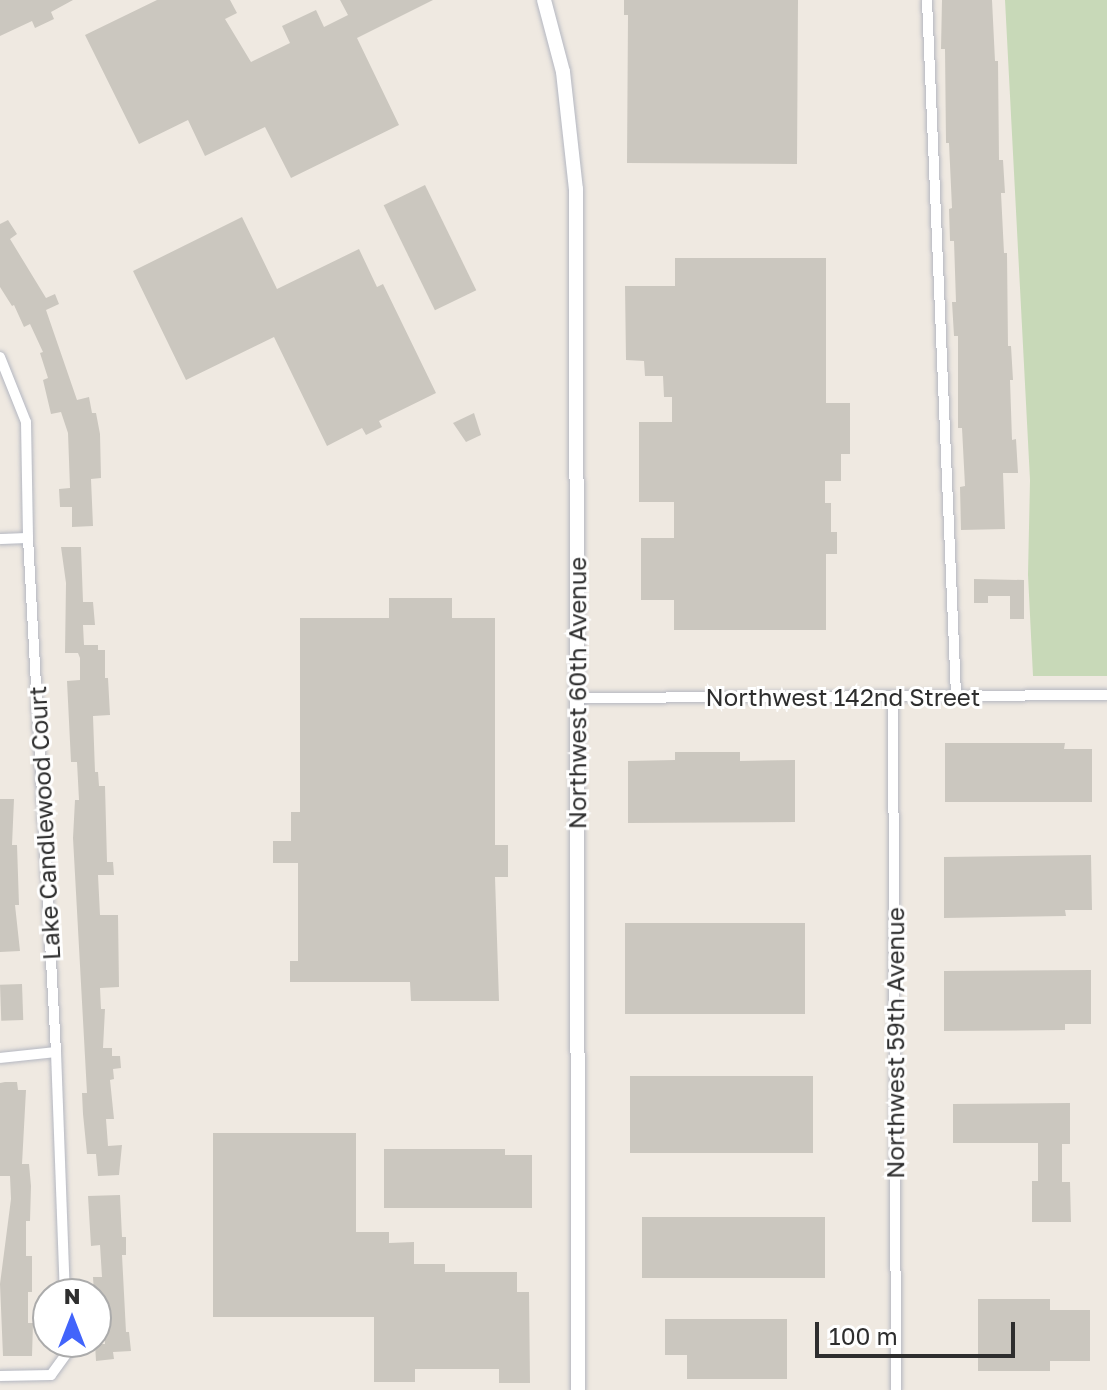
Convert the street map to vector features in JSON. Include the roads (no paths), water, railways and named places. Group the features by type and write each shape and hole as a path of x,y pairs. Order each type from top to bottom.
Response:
{"street":[{"name":"Northwest 60th Avenue","path":"544,0 563,72 576,189 578,1390"},
{"path":"927,0 956,696"},
{"name":"Lake Candlewood Court","path":"0,357 26,422 28,538 56,1052 64,1278"},
{"path":"0,539 28,538"},
{"name":"Northwest 142nd Street","path":"578,698 1107,695"},
{"name":"Northwest 59th Avenue","path":"893,696 896,1390"},
{"path":"0,1058 56,1052"},
{"path":"0,1376 51,1375 61,1358"}]}
